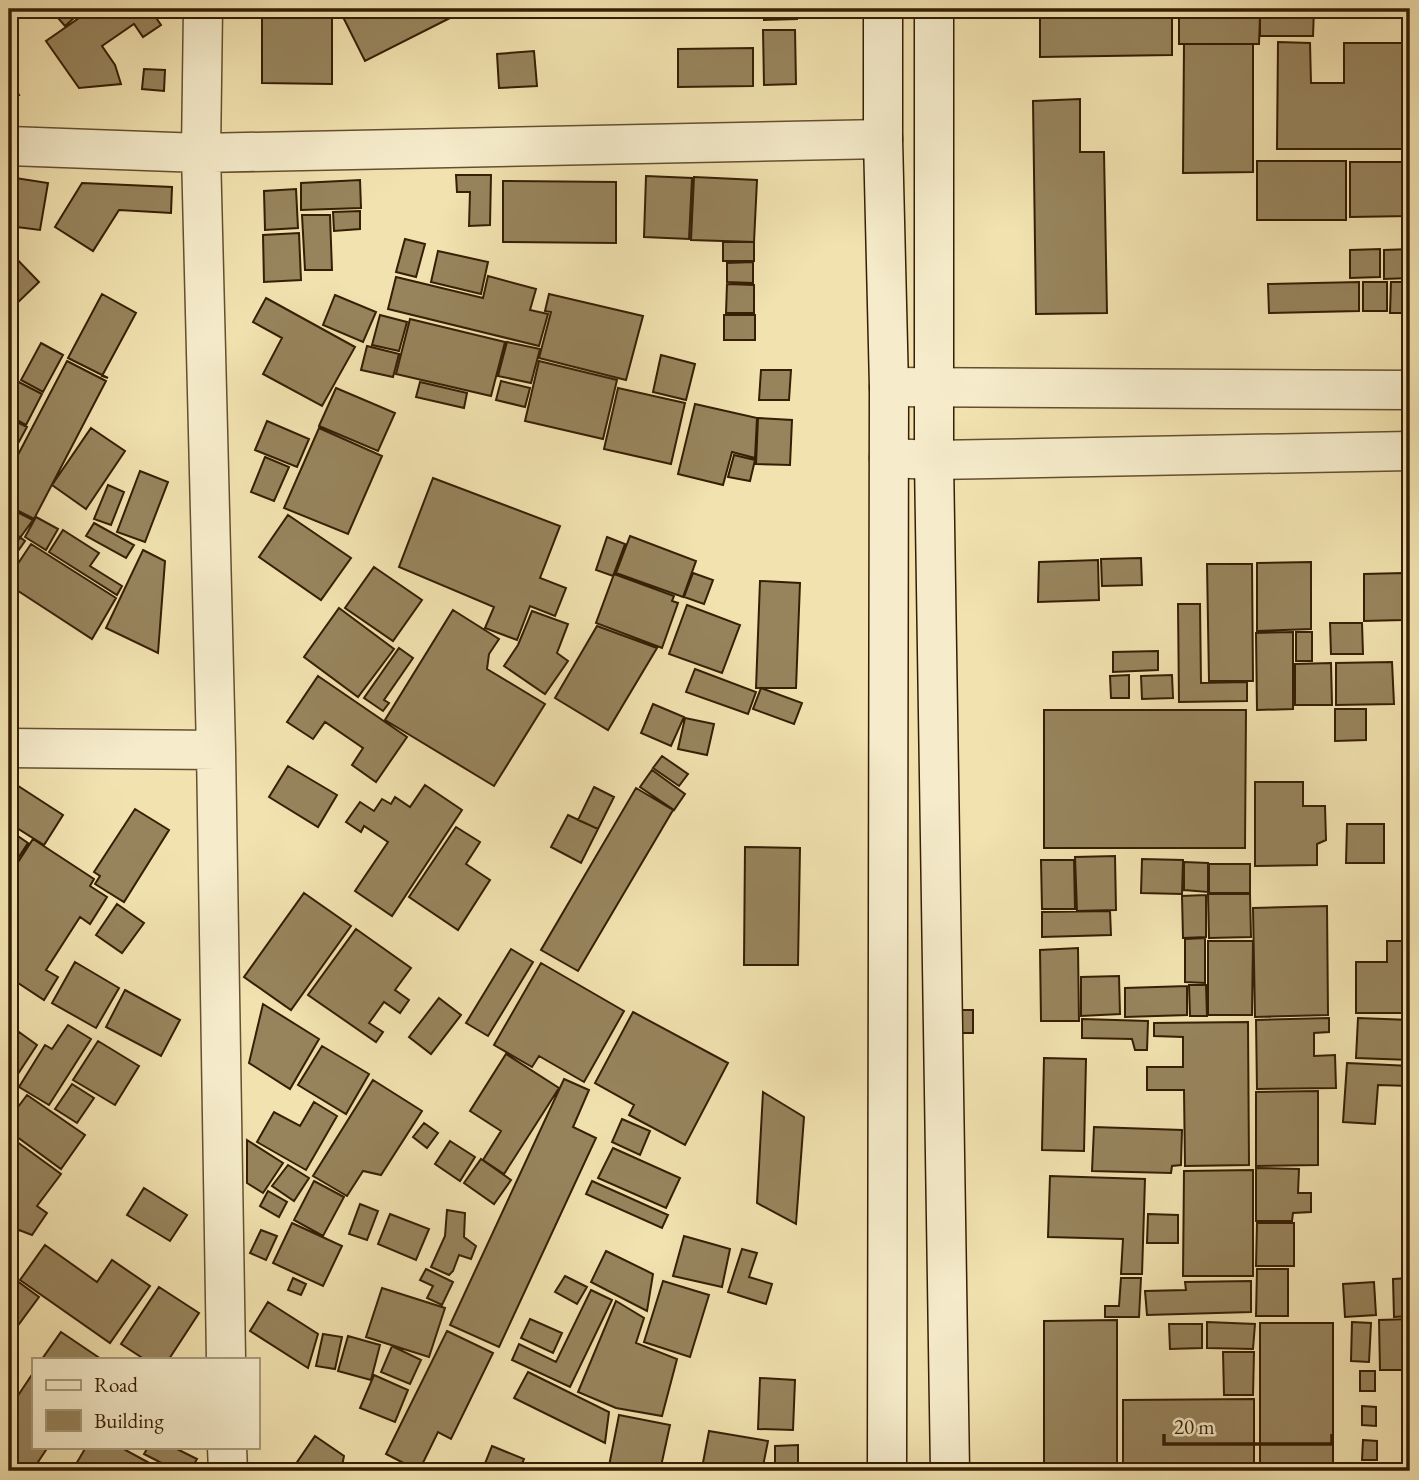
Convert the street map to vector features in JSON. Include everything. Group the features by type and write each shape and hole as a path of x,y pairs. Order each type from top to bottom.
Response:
{"street":[{"path":"204,9 201,153 216,750 226,1358"},
{"path":"883,9 889,387 887,1471"},
{"path":"934,9 934,460 950,1471"},
{"path":"9,146 201,153 883,139"},
{"path":"889,387 1410,390"},
{"path":"889,458 934,460 1410,451"},
{"path":"9,748 216,750"},
{"path":"227,1448 228,1471"}],"building":[{"path":"84,9 65,26 52,11"},
{"path":"92,9 150,9 161,25 143,37 134,24 102,46 115,65 121,84 79,88 46,41"},
{"path":"262,9 332,9 332,84 262,83"},
{"path":"339,9 445,9 450,18 365,61"},
{"path":"764,9 797,9 797,19 764,20"},
{"path":"1040,9 1199,9 1199,17 1172,17 1172,55 1040,57"},
{"path":"1260,9 1314,9 1313,36 1260,36"},
{"path":"1260,17 1259,44 1179,44 1179,18"},
{"path":"763,30 795,30 796,84 764,85"},
{"path":"1278,42 1310,43 1311,83 1344,83 1344,43 1410,43 1410,149 1277,149"},
{"path":"1184,44 1253,44 1253,172 1183,173"},
{"path":"753,48 753,86 678,87 678,49"},
{"path":"534,51 537,86 499,88 497,54"},
{"path":"144,69 165,70 164,91 142,89"},
{"path":"9,77 19,95 9,97"},
{"path":"1080,99 1080,152 1104,152 1107,313 1036,314 1033,101"},
{"path":"1257,161 1346,161 1346,220 1257,220"},
{"path":"1350,162 1410,162 1410,216 1350,217"},
{"path":"456,175 491,175 490,225 469,226 470,192 457,192"},
{"path":"646,176 692,178 689,239 644,237"},
{"path":"9,177 48,183 40,230 9,226"},
{"path":"694,177 757,180 754,242 691,240"},
{"path":"360,180 361,208 301,210 301,183"},
{"path":"503,181 616,182 616,243 503,242"},
{"path":"82,183 172,187 171,213 119,210 93,251 55,227"},
{"path":"296,189 298,228 265,230 264,191"},
{"path":"360,211 360,229 334,231 333,212"},
{"path":"302,215 330,215 332,270 305,270"},
{"path":"299,233 301,280 264,282 263,235"},
{"path":"405,239 425,244 416,277 396,272"},
{"path":"723,242 754,242 754,261 723,261"},
{"path":"1380,249 1380,277 1350,278 1350,250"},
{"path":"1410,249 1410,278 1384,279 1384,250"},
{"path":"9,251 39,282 9,311"},
{"path":"438,251 488,262 481,294 431,282"},
{"path":"753,262 753,283 727,282 727,263"},
{"path":"488,276 536,289 530,310 548,314 539,346 388,309 396,277 483,298"},
{"path":"1359,282 1359,311 1269,313 1268,284"},
{"path":"1363,282 1387,282 1387,311 1363,311"},
{"path":"1391,282 1410,282 1410,313 1390,313"},
{"path":"727,284 754,285 754,313 726,313"},
{"path":"102,294 136,313 102,375 68,358"},
{"path":"549,294 643,316 626,380 539,358 551,312 545,311"},
{"path":"335,295 376,312 363,342 323,325"},
{"path":"266,298 355,347 322,406 263,374 282,338 253,322"},
{"path":"380,315 407,322 399,351 372,345"},
{"path":"724,315 755,315 755,340 724,340"},
{"path":"410,319 505,342 491,396 396,374"},
{"path":"507,342 540,349 531,383 498,376"},
{"path":"41,343 63,355 43,392 21,380"},
{"path":"367,346 399,354 393,377 361,370"},
{"path":"661,355 695,364 686,400 653,392"},
{"path":"67,361 106,381 34,519 9,506 9,472"},
{"path":"539,361 617,380 603,439 525,421"},
{"path":"761,370 791,370 789,400 759,400"},
{"path":"9,377 42,394 26,425 9,415"},
{"path":"501,381 530,388 525,407 496,400"},
{"path":"420,382 467,393 464,408 416,397"},
{"path":"336,388 395,413 378,451 319,426"},
{"path":"618,388 685,403 671,464 604,449"},
{"path":"695,404 757,418 755,458 732,452 723,485 678,474"},
{"path":"9,418 27,427 9,460"},
{"path":"758,418 792,420 790,465 756,464"},
{"path":"267,421 309,439 297,467 255,450"},
{"path":"91,428 125,451 86,509 52,485"},
{"path":"319,428 382,456 348,534 284,508"},
{"path":"734,455 755,460 750,481 728,477"},
{"path":"265,457 289,467 274,501 251,492"},
{"path":"140,471 168,482 145,542 117,532"},
{"path":"433,478 560,526 540,578 566,588 555,616 530,606 517,640 485,628 494,607 399,567"},
{"path":"108,485 124,492 111,525 94,519"},
{"path":"9,508 33,520 19,539 9,532"},
{"path":"288,515 351,558 321,600 259,557"},
{"path":"36,517 58,529 46,550 25,537"},
{"path":"94,523 134,545 126,558 86,536"},
{"path":"9,529 25,541 9,564"},
{"path":"63,530 99,553 90,566 122,586 117,595 49,552"},
{"path":"630,536 696,561 683,597 616,573"},
{"path":"607,537 625,544 613,576 596,570"},
{"path":"31,544 116,598 92,639 9,585 9,577"},
{"path":"143,550 165,561 158,653 106,628"},
{"path":"1141,558 1142,585 1102,586 1101,559"},
{"path":"1098,560 1099,600 1038,602 1039,562"},
{"path":"1311,562 1311,629 1257,631 1257,563"},
{"path":"1207,564 1252,564 1253,681 1209,681"},
{"path":"374,567 422,600 393,641 345,608"},
{"path":"693,573 713,580 704,604 684,597"},
{"path":"1403,573 1403,620 1364,621 1364,574"},
{"path":"614,574 674,596 672,601 678,603 662,648 596,623"},
{"path":"760,581 800,583 796,688 756,688"},
{"path":"1178,604 1200,604 1201,683 1247,682 1247,701 1179,702"},
{"path":"687,605 740,625 722,673 669,654"},
{"path":"339,608 394,649 358,697 304,657"},
{"path":"453,610 499,639 489,654 487,669 545,704 494,786 385,720"},
{"path":"532,611 568,624 557,653 568,661 545,694 504,666 518,645"},
{"path":"1330,623 1362,623 1363,654 1331,654"},
{"path":"597,626 657,648 608,730 555,698"},
{"path":"1293,632 1293,709 1257,710 1256,633"},
{"path":"1296,632 1312,632 1312,661 1296,661"},
{"path":"399,648 413,658 384,700 389,703 383,711 364,698"},
{"path":"1158,651 1158,670 1113,672 1113,652"},
{"path":"1392,662 1394,704 1336,705 1336,663"},
{"path":"1331,663 1332,705 1295,705 1295,664"},
{"path":"695,669 756,692 748,714 686,692"},
{"path":"1129,675 1129,698 1111,698 1110,676"},
{"path":"1172,675 1173,698 1142,699 1141,676"},
{"path":"318,676 407,737 376,782 352,765 363,748 325,722 313,739 287,722"},
{"path":"761,688 802,703 794,724 753,709"},
{"path":"653,704 684,717 671,746 641,733"},
{"path":"1335,709 1366,709 1366,740 1335,741"},
{"path":"1044,710 1246,710 1245,848 1044,848"},
{"path":"685,718 714,724 707,755 678,749"},
{"path":"662,756 688,774 679,786 653,768"},
{"path":"288,766 337,795 318,827 269,797"},
{"path":"652,770 685,794 674,810 640,787"},
{"path":"9,780 63,815 44,845 9,823"},
{"path":"1255,782 1303,782 1303,806 1325,806 1326,840 1317,844 1317,865 1255,866"},
{"path":"425,785 462,810 392,916 355,891 388,842 364,826 361,832 346,822 360,802 374,811 382,799 391,804 395,797 410,807"},
{"path":"594,787 614,797 598,829 578,820"},
{"path":"636,788 673,810 578,971 541,950"},
{"path":"135,809 169,830 124,902 95,884 100,876 94,872"},
{"path":"568,815 598,829 581,863 551,847"},
{"path":"1347,824 1384,824 1384,863 1346,863"},
{"path":"456,827 480,842 466,864 490,880 458,930 409,897"},
{"path":"9,830 28,843 9,872"},
{"path":"33,839 94,879 90,886 107,897 90,924 80,917 46,970 58,977 44,1000 9,977 9,876"},
{"path":"745,847 800,848 798,965 744,965"},
{"path":"1115,856 1116,910 1077,911 1075,857"},
{"path":"1142,859 1183,860 1182,894 1141,893"},
{"path":"1041,860 1074,860 1075,909 1042,909"},
{"path":"1184,862 1208,863 1208,892 1184,890"},
{"path":"1209,864 1250,864 1250,893 1209,893"},
{"path":"304,893 351,926 291,1010 244,977"},
{"path":"1208,894 1250,894 1251,937 1209,938"},
{"path":"1206,895 1206,937 1183,938 1182,896"},
{"path":"117,904 144,923 122,953 96,935"},
{"path":"1327,906 1328,1015 1255,1017 1253,908"},
{"path":"1110,911 1111,935 1042,937 1042,912"},
{"path":"356,929 411,968 395,990 409,1000 400,1013 384,1002 369,1023 383,1032 376,1042 308,995"},
{"path":"1205,938 1205,983 1185,982 1185,939"},
{"path":"1208,941 1253,941 1252,1015 1208,1015"},
{"path":"1387,941 1410,941 1410,1013 1356,1013 1356,962 1387,962"},
{"path":"1078,948 1079,1021 1041,1021 1040,950"},
{"path":"511,949 533,962 488,1036 466,1023"},
{"path":"75,962 119,988 96,1028 52,1003"},
{"path":"541,963 624,1011 584,1082 539,1056 532,1067 494,1045"},
{"path":"1119,976 1120,1014 1081,1016 1081,977"},
{"path":"1189,985 1206,985 1207,1016 1190,1016"},
{"path":"1187,986 1187,1015 1125,1017 1125,988"},
{"path":"125,990 180,1020 161,1056 106,1027"},
{"path":"439,998 461,1015 431,1054 409,1037"},
{"path":"263,1004 319,1039 290,1089 249,1063"},
{"path":"960,1010 973,1010 973,1033 959,1033"},
{"path":"633,1012 728,1063 685,1145 629,1115 634,1105 595,1083"},
{"path":"1329,1018 1329,1032 1314,1033 1314,1056 1335,1055 1336,1088 1257,1089 1256,1020"},
{"path":"1358,1018 1410,1020 1410,1060 1356,1058"},
{"path":"1082,1019 1148,1021 1147,1050 1135,1050 1132,1039 1082,1038"},
{"path":"1248,1022 1249,1165 1185,1166 1184,1090 1147,1090 1147,1067 1183,1067 1183,1037 1154,1036 1154,1023"},
{"path":"68,1025 91,1039 49,1105 19,1087 45,1045 52,1049"},
{"path":"19,1032 37,1045 10,1086 9,1047"},
{"path":"98,1041 139,1066 115,1105 73,1080"},
{"path":"322,1046 369,1074 346,1114 298,1085"},
{"path":"506,1054 559,1088 504,1174 483,1160 501,1131 470,1111"},
{"path":"1044,1058 1086,1059 1084,1151 1042,1150"},
{"path":"1347,1063 1410,1066 1410,1086 1378,1085 1375,1124 1343,1122"},
{"path":"564,1079 589,1090 573,1127 596,1138 499,1347 450,1325"},
{"path":"373,1080 422,1111 381,1175 363,1171 347,1196 313,1176"},
{"path":"72,1084 94,1098 77,1123 55,1109"},
{"path":"1318,1091 1318,1165 1256,1166 1256,1092"},
{"path":"763,1092 804,1117 796,1224 757,1203"},
{"path":"27,1095 85,1135 61,1169 9,1131 9,1119"},
{"path":"314,1102 337,1116 306,1170 257,1142 274,1112 300,1126"},
{"path":"622,1119 650,1131 640,1155 612,1142"},
{"path":"424,1123 438,1133 427,1148 413,1137"},
{"path":"1094,1127 1182,1130 1181,1165 1172,1166 1171,1173 1092,1171"},
{"path":"9,1136 61,1174 37,1206 47,1213 32,1235 19,1230 9,1245"},
{"path":"247,1140 283,1163 263,1193 247,1183"},
{"path":"450,1141 475,1157 460,1181 435,1164"},
{"path":"613,1148 680,1178 666,1208 598,1178"},
{"path":"481,1159 511,1180 494,1204 464,1183"},
{"path":"288,1165 309,1178 294,1201 272,1186"},
{"path":"1256,1168 1299,1169 1298,1193 1311,1193 1311,1212 1293,1213 1292,1221 1256,1221"},
{"path":"1253,1170 1253,1276 1183,1276 1184,1171"},
{"path":"1050,1176 1145,1179 1142,1274 1121,1274 1123,1239 1048,1237"},
{"path":"314,1181 344,1197 323,1236 294,1220"},
{"path":"592,1181 668,1215 662,1228 586,1194"},
{"path":"144,1188 187,1215 170,1241 127,1215"},
{"path":"268,1191 287,1202 279,1217 260,1206"},
{"path":"360,1204 378,1211 367,1240 349,1234"},
{"path":"447,1210 465,1213 464,1237 476,1246 471,1259 459,1255 449,1275 431,1267 445,1236"},
{"path":"390,1214 429,1229 416,1260 378,1244"},
{"path":"1148,1214 1178,1215 1178,1243 1147,1243"},
{"path":"292,1223 342,1246 323,1286 273,1263"},
{"path":"1257,1223 1294,1223 1294,1266 1256,1266"},
{"path":"261,1230 277,1236 266,1260 250,1253"},
{"path":"684,1236 730,1249 722,1287 673,1276"},
{"path":"45,1245 97,1282 112,1260 150,1286 110,1343 20,1280"},
{"path":"742,1249 757,1253 749,1277 772,1284 766,1304 728,1292"},
{"path":"606,1251 653,1274 647,1311 591,1282"},
{"path":"426,1269 453,1282 442,1305 427,1298 433,1286 420,1280"},
{"path":"1257,1269 1288,1269 1288,1316 1256,1316"},
{"path":"9,1275 39,1297 19,1324 9,1317"},
{"path":"565,1276 587,1287 577,1304 555,1292"},
{"path":"293,1278 306,1284 301,1295 288,1290"},
{"path":"1121,1278 1141,1278 1139,1317 1105,1317 1105,1306 1119,1306"},
{"path":"1410,1278 1410,1316 1394,1317 1393,1279"},
{"path":"663,1281 709,1295 690,1357 644,1342"},
{"path":"1251,1281 1251,1312 1147,1315 1145,1291 1186,1290 1185,1282"},
{"path":"1374,1282 1376,1315 1345,1317 1343,1284"},
{"path":"159,1287 199,1313 170,1358 142,1358 121,1344"},
{"path":"382,1288 445,1308 429,1357 366,1337"},
{"path":"591,1290 612,1300 570,1387 512,1360 519,1344 556,1362"},
{"path":"616,1301 644,1318 636,1343 677,1359 662,1416 616,1408 578,1392"},
{"path":"268,1302 318,1334 308,1368 250,1331"},
{"path":"530,1319 562,1333 553,1353 521,1338"},
{"path":"1410,1319 1410,1370 1380,1370 1379,1320"},
{"path":"1117,1320 1117,1469 1044,1468 1044,1321"},
{"path":"9,1322 17,1327 9,1339"},
{"path":"1207,1322 1255,1324 1253,1349 1207,1348"},
{"path":"1352,1322 1371,1323 1369,1362 1351,1361"},
{"path":"1260,1323 1333,1323 1333,1471 1260,1471"},
{"path":"1169,1324 1202,1324 1202,1348 1170,1349"},
{"path":"447,1331 493,1353 451,1439 438,1432 419,1471 386,1454"},
{"path":"61,1332 100,1358 43,1358"},
{"path":"323,1334 342,1337 335,1369 316,1366"},
{"path":"348,1336 380,1345 371,1380 338,1371"},
{"path":"392,1346 421,1360 410,1384 381,1372"},
{"path":"1223,1352 1254,1352 1253,1395 1224,1395"},
{"path":"1360,1371 1375,1371 1375,1391 1360,1391"},
{"path":"528,1372 609,1412 605,1443 514,1398"},
{"path":"32,1374 32,1448 47,1448 32,1471 9,1471 9,1409"},
{"path":"374,1375 408,1390 395,1422 360,1408"},
{"path":"760,1378 795,1380 793,1430 758,1429"},
{"path":"1254,1399 1254,1469 1123,1471 1123,1400"},
{"path":"1362,1406 1376,1407 1376,1426 1362,1425"},
{"path":"619,1415 670,1425 660,1471 608,1471"},
{"path":"709,1431 768,1441 762,1471 719,1471 702,1468"},
{"path":"315,1436 344,1456 342,1466 349,1471 291,1471"},
{"path":"1363,1440 1377,1441 1377,1460 1362,1460"},
{"path":"798,1445 798,1471 775,1471 775,1446"},
{"path":"492,1446 524,1459 519,1471 482,1471"},
{"path":"85,1448 122,1448 164,1471 72,1471"},
{"path":"147,1448 175,1448 197,1459 190,1471 177,1471 144,1454"}]}
